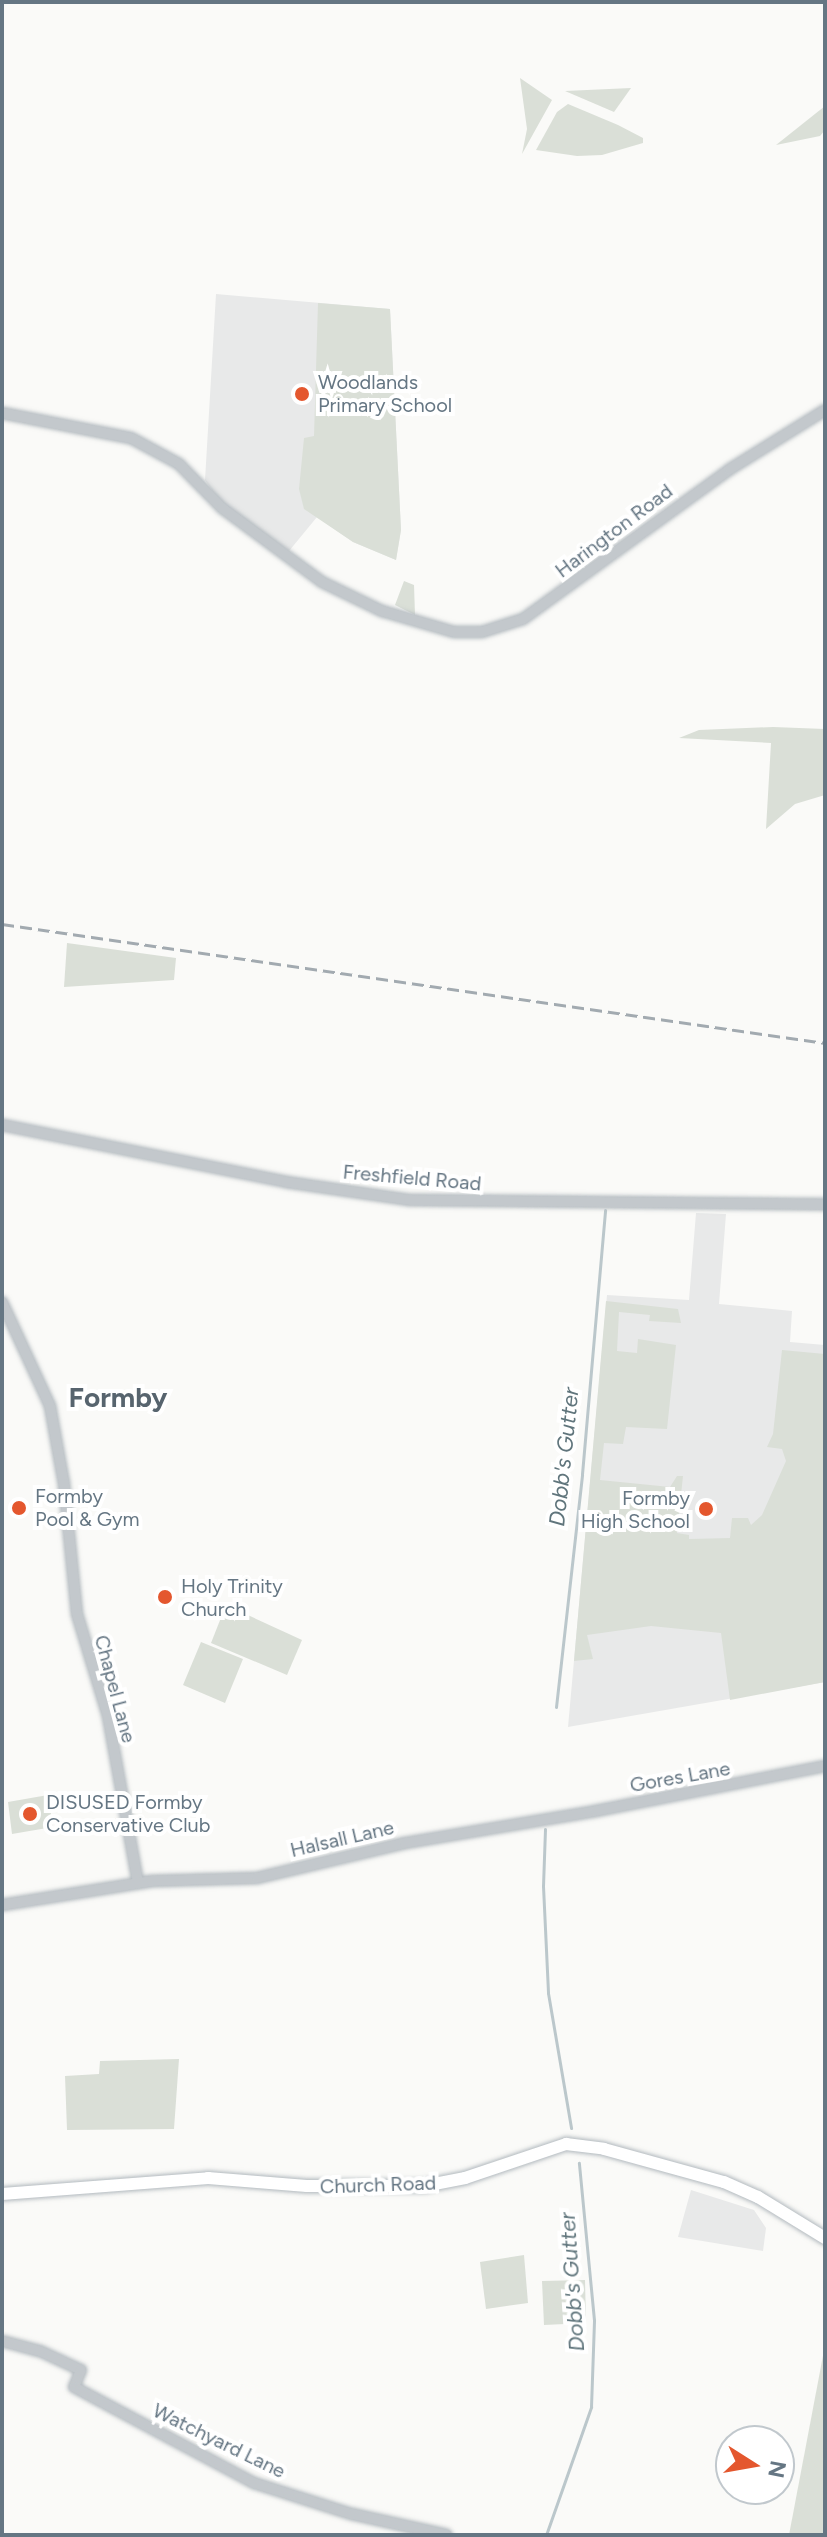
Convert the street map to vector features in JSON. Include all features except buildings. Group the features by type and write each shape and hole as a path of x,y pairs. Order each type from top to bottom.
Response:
{"main road":[{"name":"Church Road","path":"2,2194 196,2178 307,2186 424,2186 465,2178 566,2144 604,2149 724,2182 758,2197 825,2238"}],"street":[{"name":"Harington Road","path":"2,413 131,438 171,458 222,508 344,595 410,621 454,632 482,632 523,619 704,487 825,410"},
{"name":"Freshfield Road","path":"2,1125 286,1182 409,1200 825,1204"},
{"name":"Chapel Lane","path":"2,1302 50,1406 64,1484 77,1614 108,1716 138,1882"},
{"name":"Gores Lane","path":"540,1820 759,1782 825,1766"},
{"name":"Halsall Lane","path":"2,1905 138,1882 257,1878 405,1843 540,1820"},
{"name":"Watchyard Lane","path":"2,2341 40,2351 81,2370 74,2387 254,2483 352,2514 447,2535"}],"shaded area":[{"path":"520,78 552,100 522,154 527,129"},
{"path":"631,88 614,112 565,91"},
{"path":"568,104 643,138 643,143 602,155 577,156 536,150 557,112"},
{"path":"825,106 825,130 820,136 776,145"},
{"name":"Woodlands Primary School","path":"216,294 390,309 401,530 396,560 353,542 317,517 289,551 220,502 205,480"},
{"path":"318,303 390,309 401,530 396,560 353,542 304,509 299,489 304,438 314,436"},
{"path":"404,581 414,585 415,615 395,605"},
{"path":"773,727 825,729 825,795 795,804 766,829 771,743 679,738 699,730"},
{"path":"67,943 176,958 174,980 64,987"},
{"name":"Formby High School","path":"696,1213 726,1214 719,1304 792,1311 790,1342 825,1345 825,1682 568,1727 607,1295 689,1300"},
{"name":"Formby High School","path":"606,1301 678,1309 681,1323 649,1321 650,1315 619,1312 617,1351 637,1353 638,1339 676,1345 667,1429 626,1427 623,1444 604,1443 600,1480 670,1487 677,1476 683,1476 677,1533 689,1535 689,1539 730,1538 732,1518 748,1518 751,1525 762,1515 786,1461 782,1449 767,1447 773,1434 782,1350 825,1354 825,1682 730,1700 721,1633 651,1626 587,1635 593,1659 574,1661"},
{"path":"226,1605 302,1640 287,1675 211,1643"},
{"path":"201,1642 243,1659 225,1703 183,1685"},
{"name":"DISUSED Formby Conservative Club","path":"48,1795 53,1827 12,1834 8,1802"},
{"path":"179,2059 174,2129 67,2130 65,2076 99,2074 100,2061"},
{"path":"691,2190 754,2210 766,2228 763,2251 678,2237"},
{"path":"524,2255 528,2303 486,2309 480,2262"},
{"path":"585,2280 586,2323 544,2325 542,2281"},
{"path":"825,2345 825,2535 789,2535"}],"waterway":[{"name":"Dobb's Gutter","path":"556,1707 582,1474 605,1210"},
{"name":"Dobb's Gutter","path":"545,1829 543,1886 548,1993 571,2128"},
{"name":"Dobb's Gutter","path":"546,2535 591,2407 594,2320 579,2163"}],"railway":[{"path":"2,924 825,1043"}],"place":[{"name":"Woodlands Primary School","path":"302,394"},
{"name":"Formby Pool & Gym","path":"19,1508"},
{"name":"Formby High School","path":"706,1509"},
{"name":"Holy Trinity Church","path":"165,1597"},
{"name":"DISUSED Formby Conservative Club","path":"30,1814"}],"district":[{"name":"Formby","path":"118,1397"}]}
